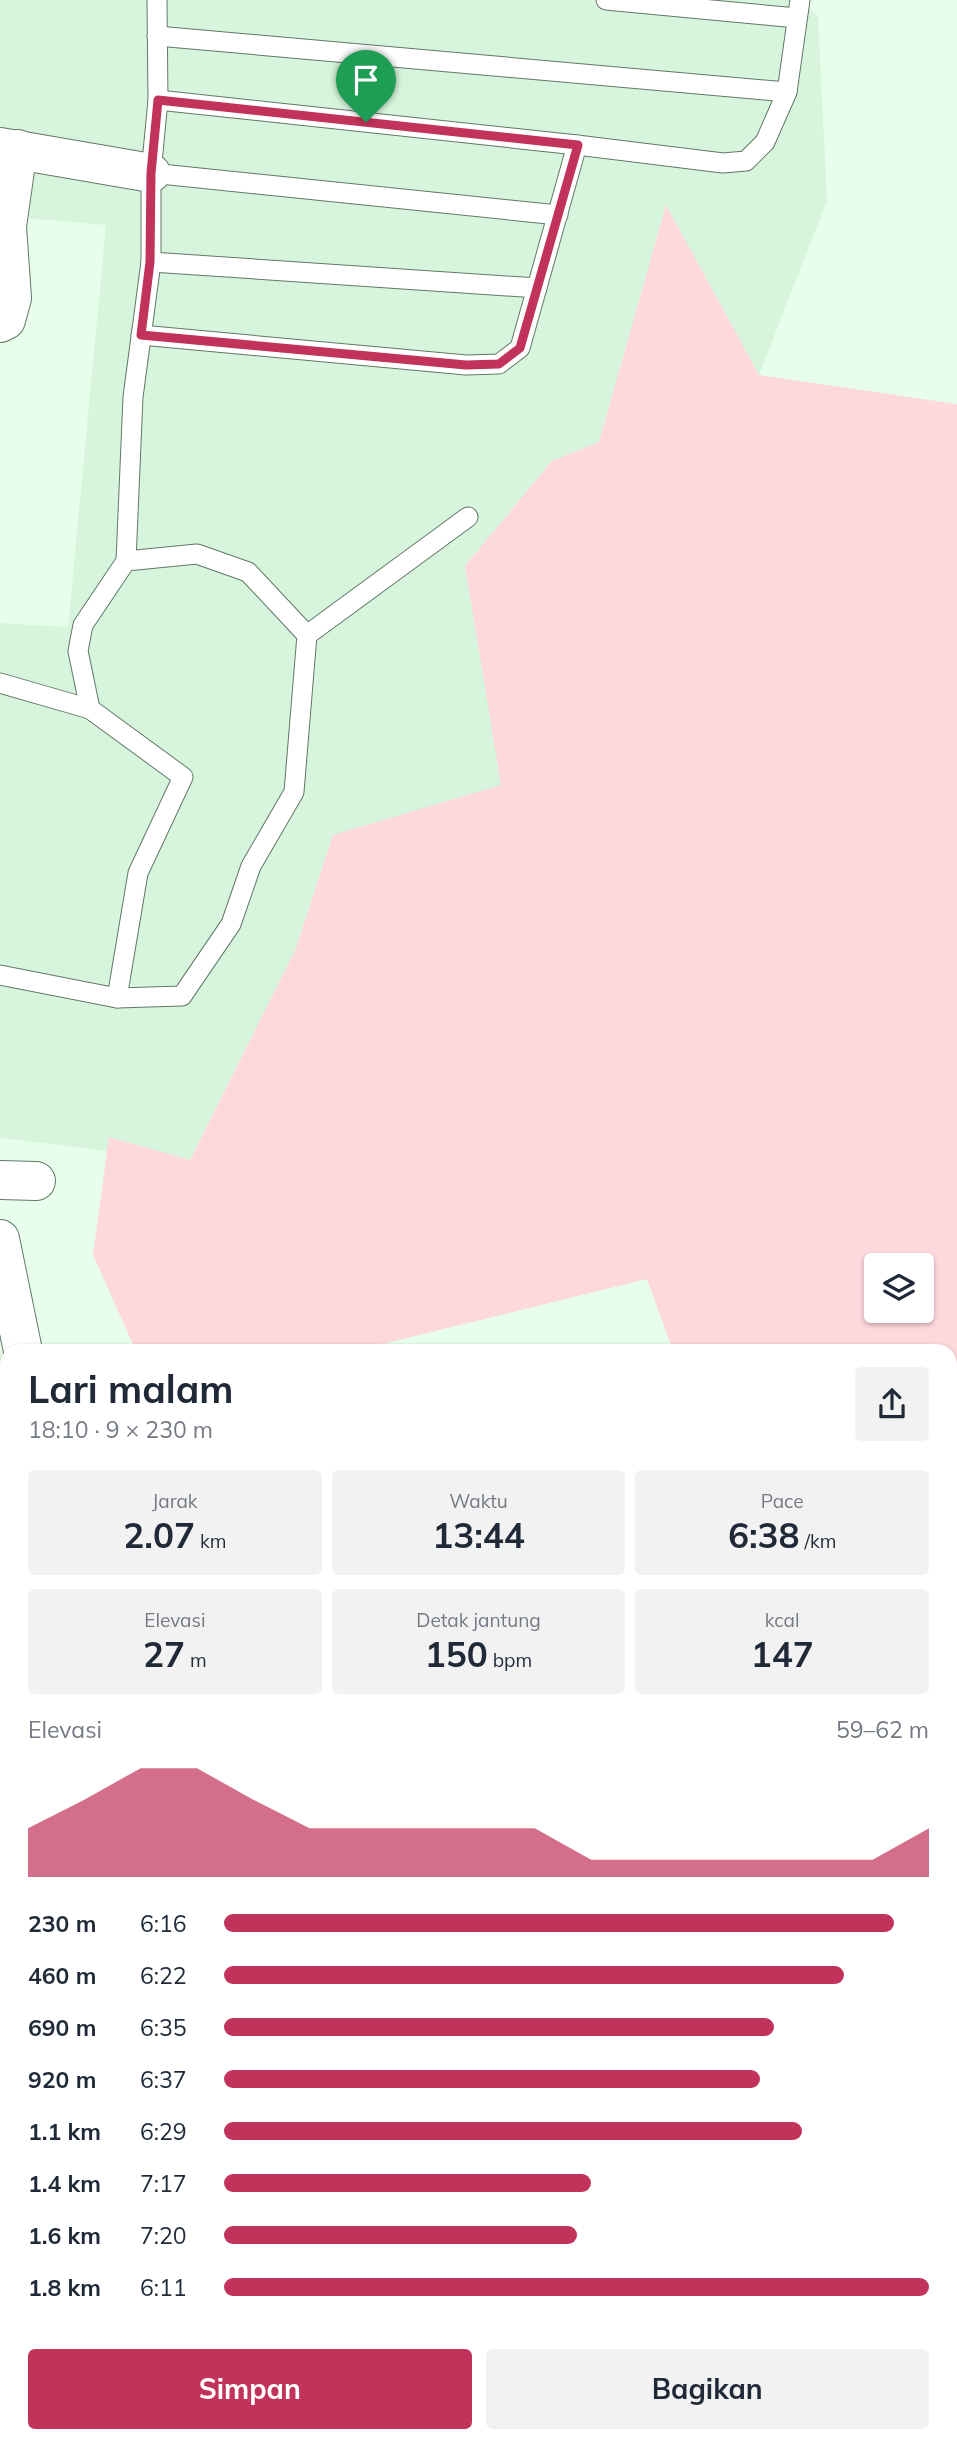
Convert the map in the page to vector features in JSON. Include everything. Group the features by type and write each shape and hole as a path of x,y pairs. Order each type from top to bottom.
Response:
{"street":[{"path":"0,323 6,320 12,298 6,226 9,148 151,173"},
{"path":"0,1239 22,1344"}],"lane":[{"path":"90,709 78,651 83,625 126,561 133,397 150,262 151,173 158,100 158,0"},
{"path":"158,100 723,163 747,161 765,142 786,92 798,9 606,0"},
{"path":"157,36 786,92"},
{"path":"141,335 466,365 499,364 520,348 578,145"},
{"path":"151,173 558,215"},
{"path":"150,262 537,288"},
{"path":"307,635 468,517"},
{"path":"0,975 117,998 182,996 231,924 251,866 294,792 307,635 248,572 197,554 126,561"},
{"path":"0,683 90,709 183,777 138,873 117,998"}],"shaded area":[{"path":"0,0 797,0 818,16 827,201 759,375 666,206 599,442 552,461 465,566 502,785 333,836 295,951 189,1161 0,1138 0,623 68,627 106,225 0,216"},
{"path":"666,205 759,375 957,404 957,1344 670,1344 647,1279 382,1344 133,1344 93,1255 109,1137 190,1160 295,951 333,835 501,785 465,566 552,461 599,442"}],"route":[{"path":"158,100 366,122 578,145 520,348 499,364 466,365 141,335 150,262 151,173 158,100"}]}
